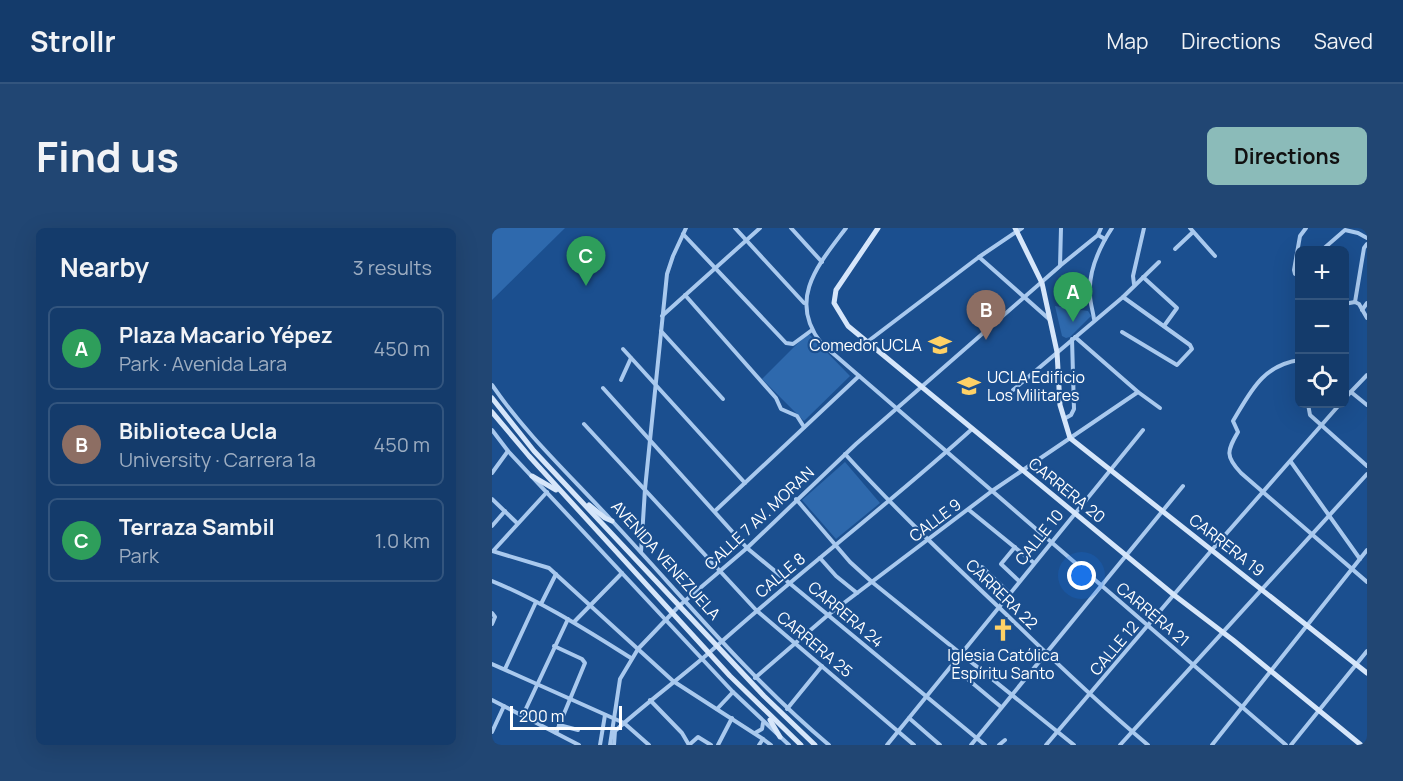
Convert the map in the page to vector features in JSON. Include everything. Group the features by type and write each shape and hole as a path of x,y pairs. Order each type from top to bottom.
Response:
{"street":[{"path":"641,552 645,489 667,274 686,228"},
{"path":"683,234 786,343 793,344 812,330 805,304 735,228"},
{"path":"662,316 760,228"},
{"path":"791,228 822,262"},
{"path":"805,304 812,279 846,228"},
{"name":"CARRERA 20","path":"878,228 836,290 834,303 848,326 1360,745"},
{"path":"1060,266 1061,228"},
{"path":"1101,228 1098,235 1105,239"},
{"path":"1094,319 1090,296 1090,275 1112,228"},
{"path":"1134,284 1132,276 1144,228"},
{"path":"1298,246 1300,236 1306,228"},
{"path":"867,342 1018,229 1042,282 1052,321 1057,352 1060,405 1070,438"},
{"path":"1175,249 1192,230 1215,256"},
{"path":"1327,246 1345,230 1367,238"},
{"name":"CALLE 7 AV. MORAN","path":"612,745 613,718 620,679 638,649 679,606 747,548 796,499 896,408 1098,235"},
{"path":"1355,302 1364,248 1367,244"},
{"path":"979,257 1052,321"},
{"path":"1013,390 1094,319 1123,297 1159,262"},
{"path":"1143,277 1177,308 1164,326"},
{"path":"686,295 776,398 781,409 797,416 804,427"},
{"path":"1122,332 1177,365 1192,347 1123,297"},
{"path":"1349,303 1355,302"},
{"path":"1355,302 1367,318"},
{"path":"1362,310 1367,303"},
{"name":"CARRERA 21","path":"812,330 828,351 1286,745"},
{"path":"661,331 723,399"},
{"path":"1073,338 1160,408"},
{"path":"1063,420 1071,415 1074,409 1073,338"},
{"path":"623,349 656,388 745,483"},
{"path":"621,380 631,358"},
{"path":"1295,361 1260,378 1233,422 1238,432 1230,447 1230,457 1241,473 1367,582"},
{"path":"1367,375 1351,392 1367,405"},
{"path":"715,511 859,376"},
{"name":"AVENIDA VENEZUELA","path":"492,385 538,443 686,600 755,678 829,745"},
{"name":"CARRERA 24","path":"603,388 747,548 985,745"},
{"name":"CALLE 9","path":"755,678 828,615 992,491 1138,392"},
{"name":"AVENIDA VENEZUELA","path":"492,398 534,451 716,646 816,745"},
{"path":"1308,408 1309,413 1321,425 1367,466"},
{"name":"CALLE 12","path":"1046,745 1336,408"},
{"name":"AVENIDA VENEZUELA","path":"492,412 567,498 709,652 762,709 801,745"},
{"name":"CARRERA 25","path":"584,424 756,610 915,745"},
{"name":"CALLE 8","path":"612,745 615,731 650,700 972,429"},
{"path":"492,430 508,451 733,692 789,745"},
{"name":"CALLE 10","path":"887,745 1143,430"},
{"name":"CARRERA 19","path":"1070,438 1367,674"},
{"path":"492,473 508,451"},
{"name":"CARRERA 22","path":"845,454 887,500 998,608 1090,695 1148,745"},
{"path":"1291,461 1359,559"},
{"path":"1120,745 1367,474"},
{"path":"532,476 567,498"},
{"path":"970,745 1183,486"},
{"path":"547,492 492,551 549,568 673,681 771,745"},
{"path":"577,497 612,521"},
{"path":"492,499 517,523"},
{"path":"796,499 850,562 872,582 1074,745"},
{"path":"969,510 1034,563"},
{"path":"492,526 505,511"},
{"path":"1015,547 1001,564 1019,581"},
{"path":"1212,745 1367,550"},
{"path":"820,558 836,576 857,593"},
{"path":"982,567 1009,594"},
{"path":"574,622 622,573"},
{"path":"505,669 538,603 556,574"},
{"path":"492,581 568,618 631,658"},
{"path":"492,613 495,617 492,624"},
{"path":"523,716 568,618"},
{"path":"554,646 584,661 556,733"},
{"path":"1291,745 1367,651"},
{"path":"492,664 624,723 649,745"},
{"path":"787,709 822,666"},
{"path":"952,666 1001,707"},
{"path":"717,709 733,692"},
{"path":"492,700 579,745"},
{"path":"650,700 681,733 689,745 698,737 711,745"},
{"path":"492,732 504,706"},
{"path":"762,709 780,737"},
{"path":"600,745 605,715"},
{"path":"718,745 732,718"},
{"path":"909,718 940,745"},
{"path":"755,733 762,729 763,722"},
{"path":"559,725 578,730"},
{"path":"759,745 761,738"},
{"path":"999,745 1005,740"}],"shaded area":[{"path":"492,228 565,228 492,300"},
{"path":"1055,306 1088,311 1091,316 1070,337 1066,338 1062,336"},
{"path":"808,333 850,376 804,421 762,379"},
{"path":"845,462 880,503 836,539 802,500"}],"place":[{"name":"Terraza Sambil","path":"586,286"},
{"name":"Plaza Macario Yépez","path":"1073,322"},
{"name":"Biblioteca Ucla","path":"986,340"},
{"name":"Comedor UCLA","path":"940,345"},
{"name":"UCLA Edificio Los Militares","path":"969,386"},
{"name":"Iglesia Católica Espíritu Santo","path":"1003,630"}]}
